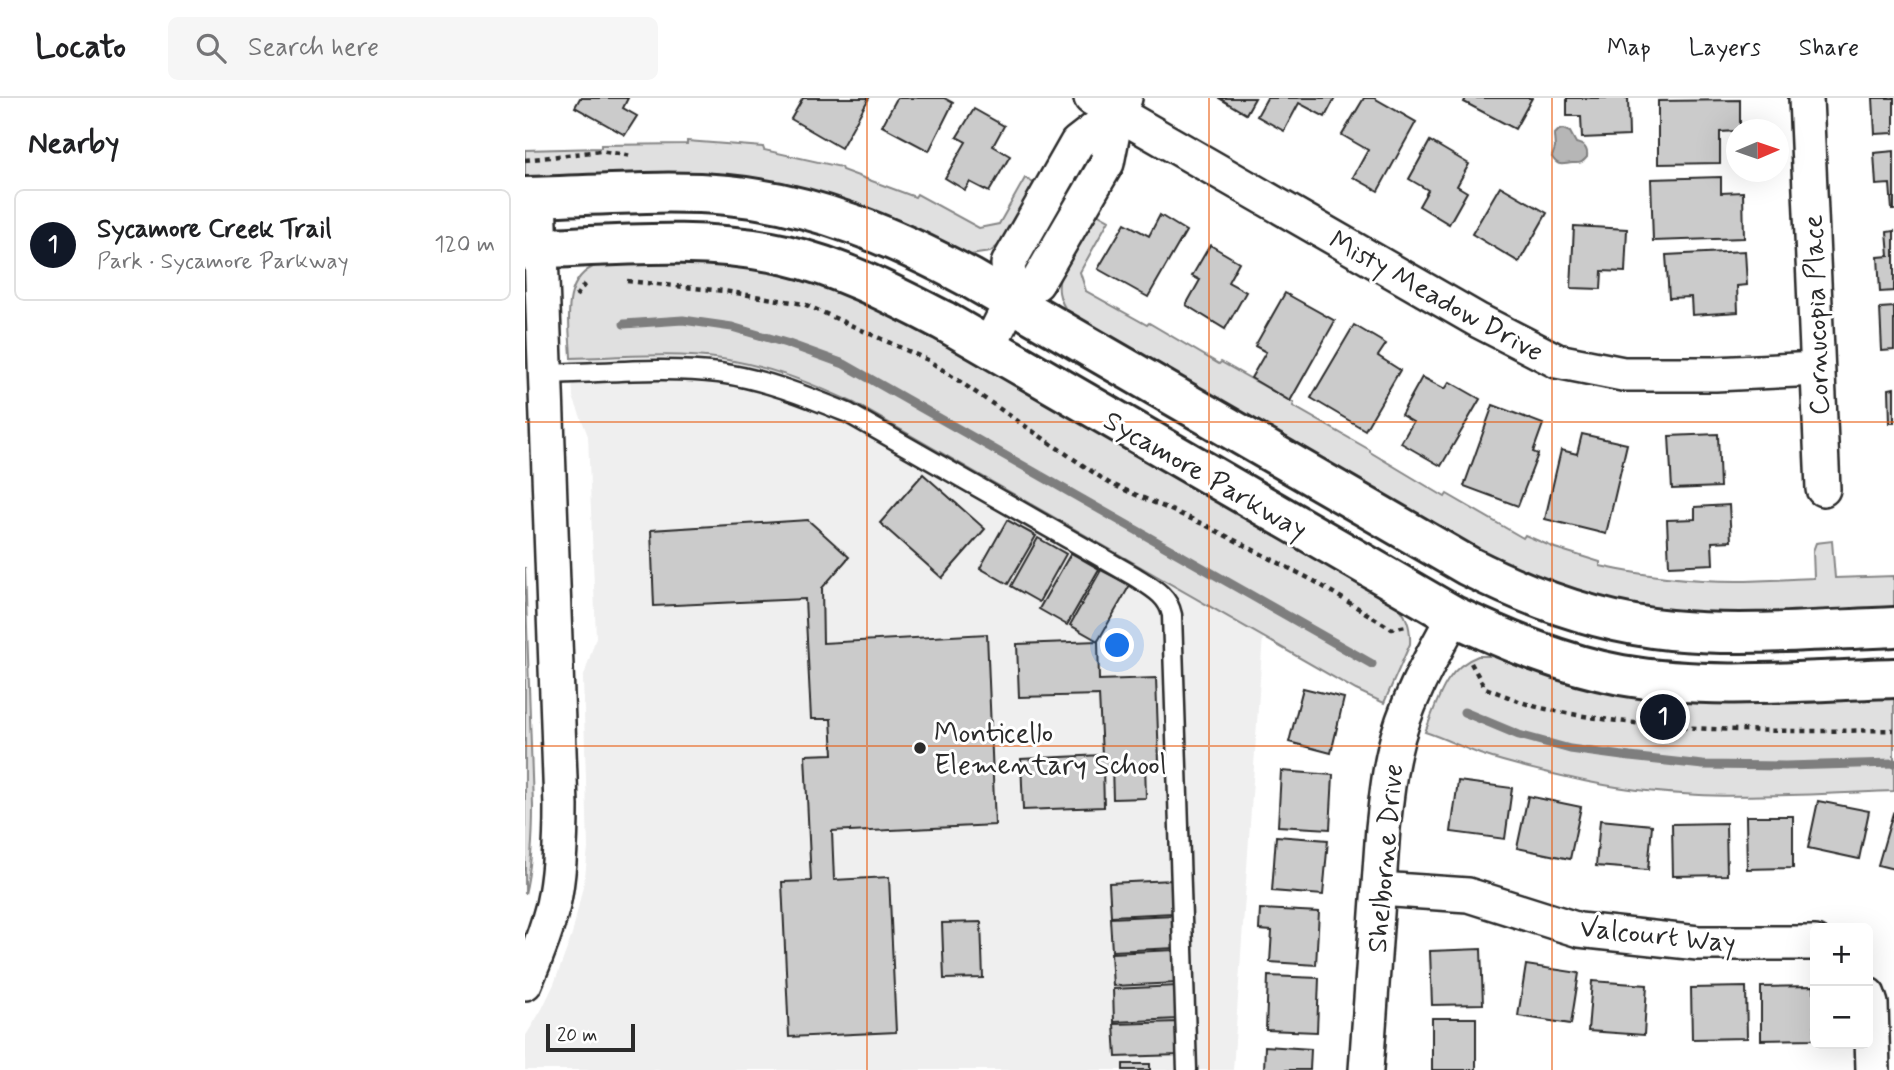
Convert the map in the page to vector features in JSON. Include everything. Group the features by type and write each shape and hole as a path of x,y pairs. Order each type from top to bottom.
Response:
{"main road":[{"name":"Sycamore Parkway","path":"532,197 688,192 731,195 827,214 877,233 922,252 1011,302 1468,566 1506,586 1589,615 1668,630 1733,632 1894,627"},
{"name":"Sycamore Parkway","path":"533,249 719,245 786,256 838,271 944,321 1454,617 1510,642 1572,663 1620,674 1678,682 1894,678"}],"street":[{"name":"Cornucopia Place","path":"1807,98 1823,489"},
{"name":"Misty Meadow Drive","path":"1111,103 1479,321 1557,361 1623,374 1715,374 1817,369"},
{"path":"988,348 1011,302 1037,283 1107,163 1111,103"},
{"path":"525,983 539,952 553,904 560,855 562,806 546,374 533,249 532,197"},
{"name":"Shelborne Drive","path":"1366,1070 1387,788 1394,750 1404,718 1436,648 1454,617"},
{"name":"Valcourt Way","path":"1379,889 1468,895 1579,930 1698,943 1810,943"},
{"path":"1872,1049 1873,1070"}],"lane":[{"path":"546,374 672,370 719,373 803,394 848,413 1134,576 1165,598 1172,615 1187,1070"}],"path":[{"path":"525,160 600,151 632,156"},
{"path":"573,305 579,290 595,276"}],"shaded area":[{"path":"1563,129 1570,132 1576,143 1586,149 1587,157 1582,162 1561,164 1552,157 1555,148 1554,135"},
{"path":"687,141 763,147 764,150 841,167 842,170 915,197 917,194 979,228 999,224 1025,178 1037,185 1004,241 990,252 970,255 963,254 924,231 888,216 836,198 779,184 525,179 525,150 601,148 601,145 687,144"},
{"path":"1095,212 1109,220 1080,272 1086,291 1294,403 1293,406 1445,497 1447,494 1523,538 1525,535 1600,562 1600,566 1617,570 1668,577 1737,581 1814,578 1813,551 1816,543 1832,541 1835,578 1894,576 1894,609 1778,614 1662,611 1623,605 1572,592 1478,550 1069,314 1059,293 1060,276"},
{"path":"604,263 718,263 777,272 874,303 1393,601 1407,620 1410,644 1384,703 1356,690 854,403 822,389 773,371 722,359 666,355 571,358 569,305 577,281 586,271"},
{"name":"Monticello Elementary School","path":"675,356 721,359 767,368 810,383 854,403 1263,636 1233,1070 525,1070 525,1037 554,984 572,935 585,877 588,848 583,679 596,637 588,436 573,397 571,358"},
{"path":"525,567 533,806 532,850 525,894"},
{"path":"1478,656 1501,658 1559,679 1894,696 1894,791 1741,796 1627,789 1534,770 1480,754 1425,732 1450,678 1457,669"}],"building":[{"path":"580,98 628,98 623,108 637,116 625,135 575,107"},
{"path":"803,98 869,98 841,148 791,119"},
{"path":"897,98 944,98 953,103 929,151 882,126"},
{"path":"1219,98 1255,98 1246,114"},
{"path":"1267,98 1335,98 1325,117 1299,103 1284,131 1257,116"},
{"path":"1364,98 1374,98 1416,122 1378,191 1353,177 1368,150 1342,135"},
{"path":"1466,98 1532,98 1515,129 1464,102"},
{"path":"1567,98 1628,98 1629,136 1582,138 1581,116 1567,116"},
{"path":"1873,98 1894,98 1894,133 1875,134"},
{"path":"1740,100 1740,119 1726,119 1726,132 1720,132 1720,163 1658,164 1658,101"},
{"path":"974,109 1004,126 993,146 1010,156 989,192 970,182 965,190 945,178 966,142 957,137"},
{"path":"1430,141 1469,164 1457,186 1467,192 1449,224 1419,206 1428,190 1409,179"},
{"path":"1894,151 1892,210 1890,184 1876,185 1874,153"},
{"path":"1721,177 1721,193 1743,192 1744,238 1653,241 1651,179"},
{"path":"1500,186 1547,213 1519,262 1472,234"},
{"path":"1160,215 1186,231 1148,297 1098,269 1125,223 1149,236"},
{"path":"1574,226 1627,229 1625,272 1602,271 1601,289 1571,288"},
{"path":"1894,231 1894,291 1880,292 1878,257 1889,256 1887,232"},
{"path":"1210,245 1239,262 1228,282 1246,292 1225,329 1186,305 1200,280 1192,276"},
{"path":"1745,251 1747,285 1737,286 1738,312 1692,315 1691,297 1669,298 1666,255"},
{"path":"1285,293 1335,321 1290,401 1251,378 1266,352 1255,346"},
{"path":"1894,307 1894,350 1882,351 1880,308"},
{"path":"1354,325 1386,344 1378,356 1400,370 1365,430 1311,398"},
{"path":"1422,377 1445,389 1450,382 1480,399 1441,466 1401,443 1413,422 1401,415"},
{"path":"1894,388 1894,423 1890,423 1889,389"},
{"path":"1493,405 1543,424 1533,452 1538,454 1518,506 1464,486"},
{"path":"1582,434 1627,444 1606,534 1545,519 1561,450 1577,454"},
{"path":"1718,434 1720,487 1672,489 1669,436"},
{"path":"923,474 985,529 942,578 880,523"},
{"path":"1729,505 1731,541 1712,542 1713,564 1669,566 1667,520 1695,519 1695,507"},
{"path":"808,520 849,557 822,588 823,643 987,634 995,825 832,831 834,880 889,877 896,1032 789,1037 782,882 811,881 805,755 833,754 831,719 811,719 805,599 654,606 651,530"},
{"path":"1007,520 1036,536 1008,584 980,568"},
{"path":"1038,538 1066,554 1039,602 1011,586"},
{"path":"1071,553 1099,569 1067,625 1039,609"},
{"path":"1101,570 1130,585 1098,641 1070,625"},
{"path":"1098,641 1099,680 1156,678 1159,762 1145,762 1146,798 1113,799 1112,766 1103,766 1104,807 1023,810 1021,759 1102,755 1099,695 1019,697 1017,644"},
{"path":"1303,688 1344,698 1331,753 1289,742"},
{"path":"1281,771 1333,775 1330,829 1278,826"},
{"path":"1458,781 1512,788 1505,839 1451,832"},
{"path":"1528,796 1581,807 1570,859 1517,848"},
{"path":"1818,801 1869,811 1859,859 1808,848"},
{"path":"1894,814 1894,869 1878,865"},
{"path":"1746,816 1793,816 1793,868 1747,869"},
{"path":"1600,820 1652,825 1648,870 1596,866"},
{"path":"1726,823 1727,875 1673,876 1672,824"},
{"path":"1276,836 1328,840 1323,895 1272,891"},
{"path":"1173,880 1174,913 1111,916 1109,883"},
{"path":"1260,909 1319,912 1316,965 1270,962 1272,931 1259,930"},
{"path":"1174,915 1176,948 1112,951 1110,918"},
{"path":"981,922 983,978 944,979 942,923"},
{"path":"1481,949 1483,1004 1432,1005 1430,951"},
{"path":"1175,950 1177,983 1113,986 1111,953"},
{"path":"1526,965 1579,973 1571,1024 1518,1016"},
{"path":"1268,976 1319,978 1317,1032 1266,1030"},
{"path":"1592,981 1647,985 1644,1035 1588,1031"},
{"path":"1177,986 1178,1019 1114,1022 1113,989"},
{"path":"1810,986 1810,1039 1761,1040 1761,987"},
{"path":"1746,987 1747,1038 1692,1039 1691,988"},
{"path":"1432,1018 1476,1018 1476,1070 1432,1070"},
{"path":"1178,1022 1180,1055 1116,1057 1114,1024"},
{"path":"1265,1046 1311,1049 1310,1070 1264,1070"},
{"path":"1123,1064 1150,1064 1150,1070 1123,1070"}],"waterway":[{"path":"624,324 683,320 732,327 844,364 1372,664"},
{"path":"1464,712 1519,735 1570,749 1630,757 1703,765 1894,763"}],"place":[{"name":"Sycamore Creek Trail","path":"1663,717"},
{"name":"Monticello Elementary School","path":"920,748"}]}
